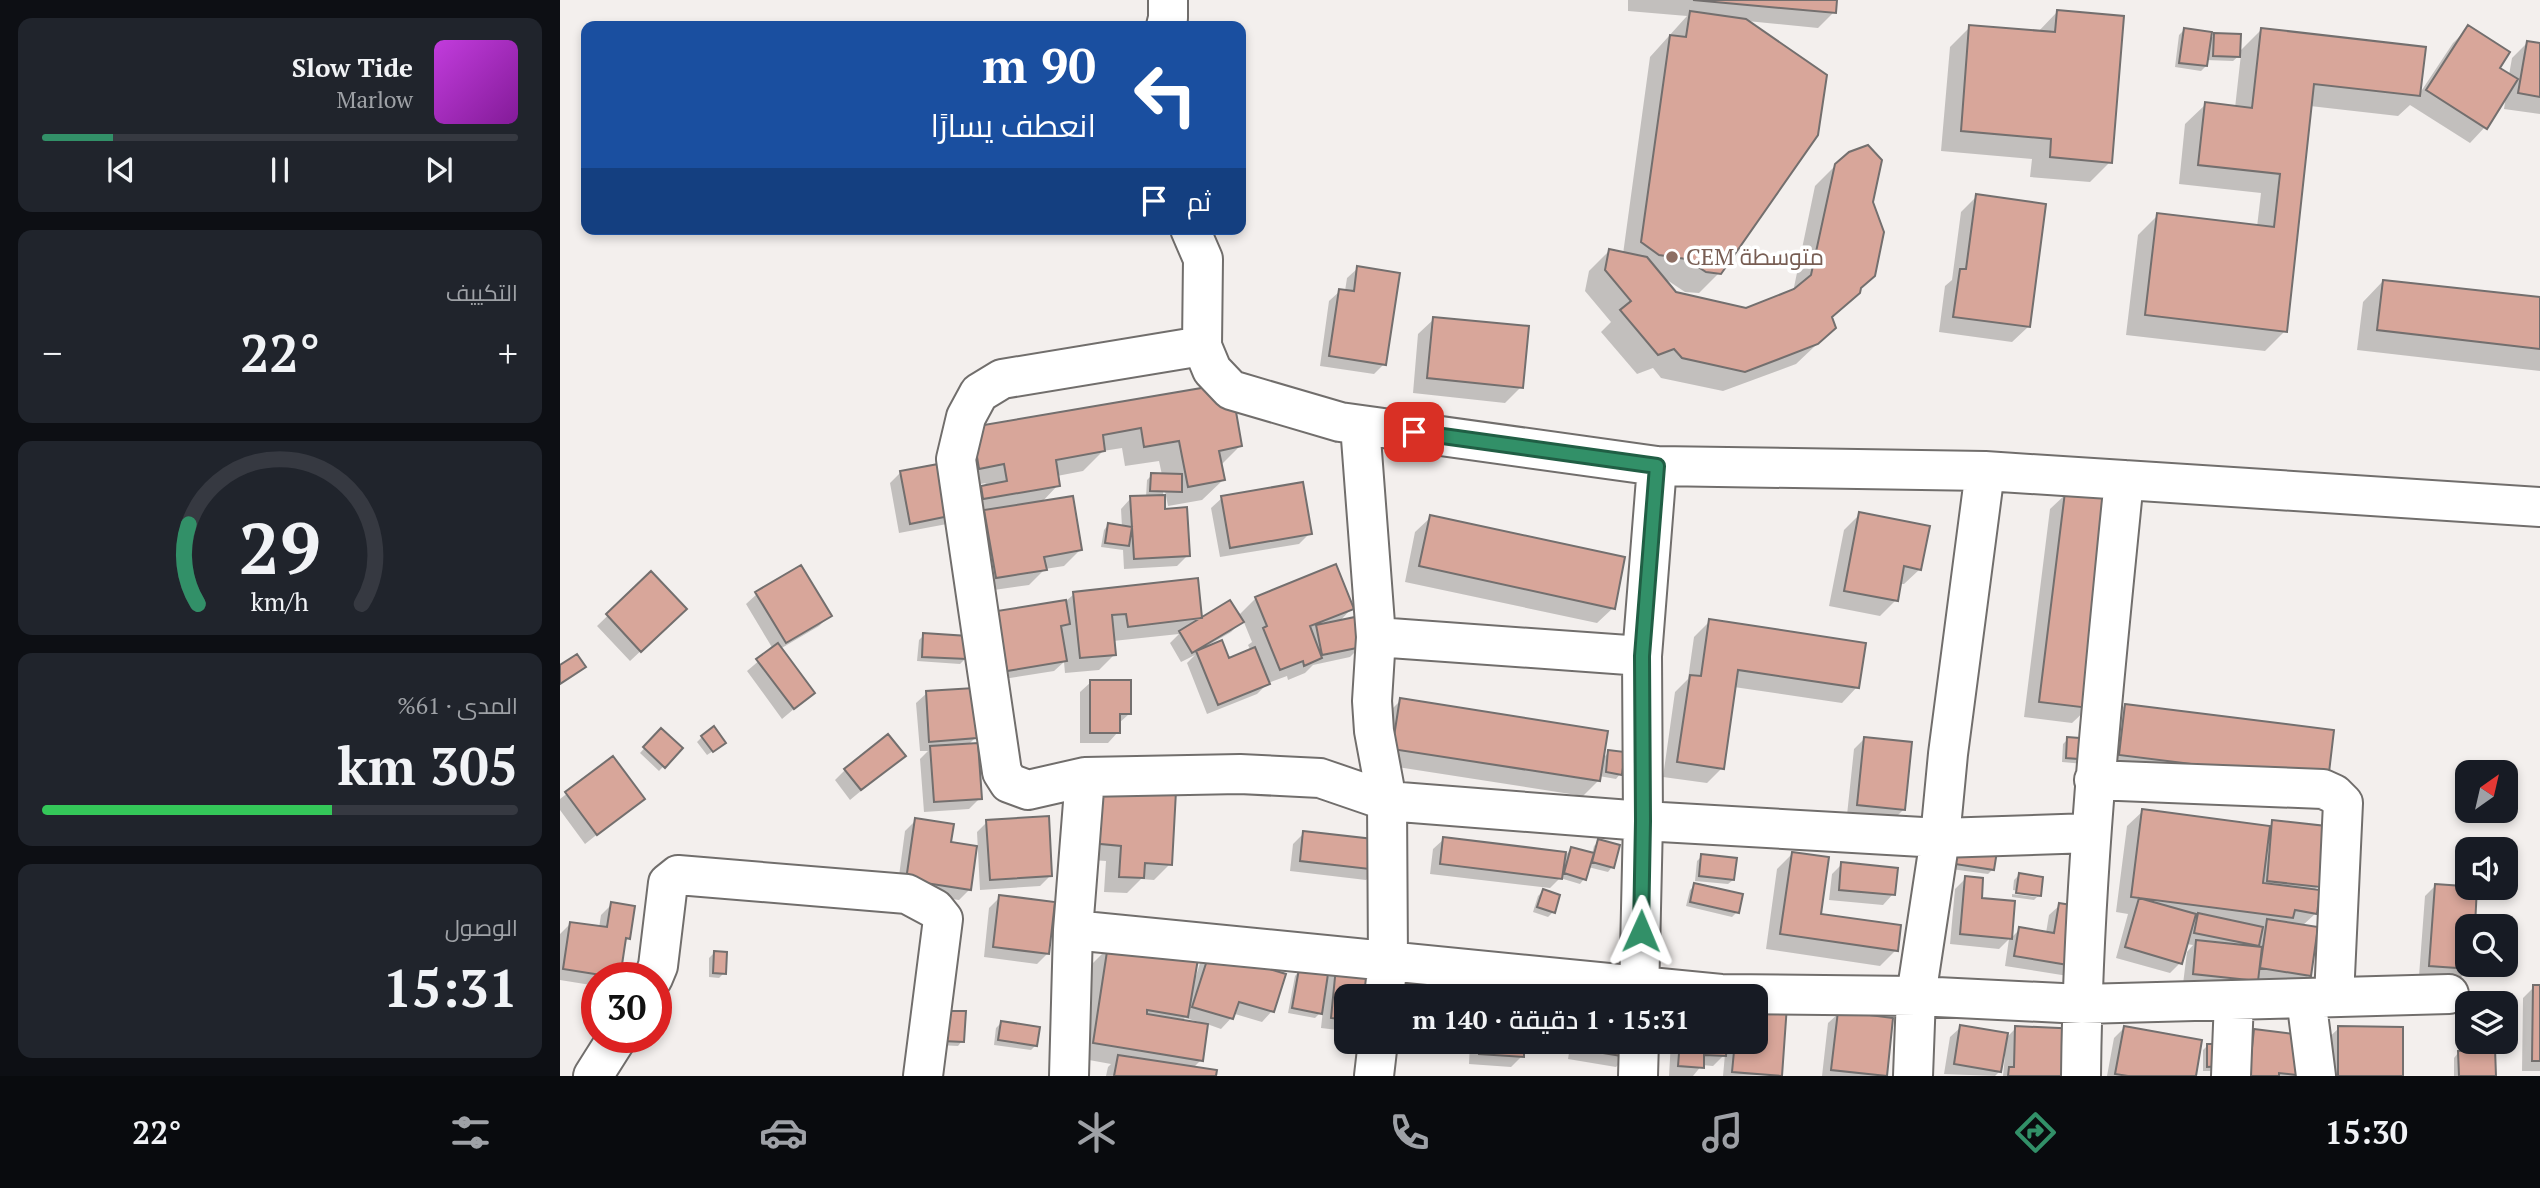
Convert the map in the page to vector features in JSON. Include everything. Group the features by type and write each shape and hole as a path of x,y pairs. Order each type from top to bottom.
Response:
{"street":[{"path":"1167,21 1168,0"},
{"path":"1193,235 1203,258 1202,346 1212,370 1231,390 1340,422 1657,466 1985,471 2540,507"},
{"path":"1202,346 1002,379 979,393 966,417 957,459 1002,772 1009,783 1028,790 1085,777 1240,774 1320,778 1387,801 1643,821 1940,838 2091,833"},
{"path":"1360,425 1376,637 1372,711 1387,801 1386,979"},
{"path":"1640,984 1642,656 1657,466"},
{"path":"1913,1076 1916,996 1940,838 1948,754 1985,471"},
{"path":"2081,1076 2081,1004 2094,780 2124,480"},
{"path":"1376,637 1642,656"},
{"path":"1069,1076 1073,930 1085,777"},
{"path":"2094,780 2323,789 2334,794 2343,803 2320,998 2316,1076"},
{"path":"659,962 668,883 678,875 907,894 935,909 943,919 923,1076"},
{"path":"1073,930 1386,979 1492,984"},
{"path":"1768,994 1916,996 2081,1004 2449,994"},
{"path":"2231,1076 2234,1000"},
{"path":"593,1076 608,1053"},
{"path":"1374,1076 1377,1054"},
{"path":"1638,1076 1639,1054"}],"building":[{"path":"1693,0 1837,0 1836,13"},
{"path":"2057,10 2124,16 2112,163 2050,157 2051,139 1961,131 1969,25 2055,32"},
{"path":"1690,11 1746,19 1827,75 1818,135 1721,274 1706,272 1686,259 1659,255 1641,242 1670,35 1686,37"},
{"path":"2468,25 2510,52 2500,68 2518,79 2487,129 2426,90"},
{"path":"2184,28 2212,32 2207,66 2179,63"},
{"path":"2261,28 2426,47 2420,96 2314,84 2287,332 2145,315 2157,213 2274,227 2280,174 2198,165 2205,102 2252,108"},
{"path":"2214,33 2241,34 2240,57 2213,56"},
{"path":"2527,41 2540,43 2540,97 2518,93"},
{"path":"1868,145 1882,160 1873,202 1884,232 1875,276 1832,317 1836,328 1818,344 1745,372 1682,358 1674,349 1658,355 1620,310 1631,301 1605,270 1609,249 1647,257 1676,292 1746,308 1794,289 1811,275 1835,164 1849,152"},
{"path":"1976,194 2046,204 2030,327 1953,317 1960,269 1966,269"},
{"path":"1357,266 1400,273 1386,365 1329,356 1339,289 1354,291"},
{"path":"2383,280 2540,297 2540,349 2377,330"},
{"path":"1433,317 1529,326 1523,388 1427,378"},
{"path":"1231,383 1242,446 1219,451 1225,480 1188,487 1179,441 1144,447 1141,428 1103,435 1105,451 1056,460 1060,486 983,499 981,486 1007,481 1004,464 979,469 972,427"},
{"path":"949,462 959,514 910,524 900,471"},
{"path":"1151,473 1182,474 1182,492 1150,491"},
{"path":"1303,482 1312,534 1230,548 1221,496"},
{"path":"2065,492 2116,498 2089,708 2039,702"},
{"path":"1165,495 1165,509 1187,507 1190,556 1134,559 1130,496"},
{"path":"1073,496 1082,550 1044,557 1047,570 996,578 984,510"},
{"path":"1859,512 1930,526 1921,570 1904,566 1898,601 1844,591"},
{"path":"1430,515 1625,557 1615,609 1419,566"},
{"path":"1108,523 1132,527 1129,546 1105,543"},
{"path":"1336,564 1354,609 1310,626 1322,658 1304,666 1303,661 1280,670 1263,628 1267,626 1255,597"},
{"path":"801,565 832,616 786,643 755,592"},
{"path":"651,571 687,609 641,652 606,614"},
{"path":"1198,578 1202,618 1128,627 1126,614 1112,615 1116,655 1080,658 1073,592"},
{"path":"1066,600 1070,624 1061,626 1067,661 1007,671 997,611"},
{"path":"1230,600 1244,622 1192,653 1179,631"},
{"path":"1355,617 1362,647 1322,655 1316,625"},
{"path":"1709,619 1866,643 1859,688 1738,670 1724,769 1677,762 1690,675 1701,676"},
{"path":"923,633 968,636 967,659 922,657"},
{"path":"1222,640 1229,658 1255,647 1270,684 1218,705 1196,651"},
{"path":"778,643 815,693 794,709 756,659"},
{"path":"577,654 586,667 560,684 560,665"},
{"path":"1090,680 1131,680 1131,714 1120,714 1120,733 1090,733"},
{"path":"974,688 977,738 929,742 926,691"},
{"path":"1400,698 1608,731 1600,781 1392,749"},
{"path":"2125,704 2334,730 2328,781 2119,755"},
{"path":"714,726 726,743 713,752 701,736"},
{"path":"661,728 683,748 665,768 643,747"},
{"path":"888,734 906,756 861,790 844,769"},
{"path":"1864,737 1912,742 1905,810 1857,805"},
{"path":"2067,737 2092,739 2091,760 2066,758"},
{"path":"978,743 982,799 934,802 930,746"},
{"path":"1608,750 1625,752 1622,775 1606,772"},
{"path":"613,756 645,799 597,835 565,792"},
{"path":"1084,784 1176,791 1172,865 1145,863 1144,878 1119,877 1121,846 1080,842"},
{"path":"2142,809 2270,826 2263,883 2320,890 2317,914 2295,910 2293,918 2131,897"},
{"path":"1049,816 1052,876 990,880 986,820"},
{"path":"915,818 954,824 951,842 977,846 971,890 906,880"},
{"path":"2272,820 2326,826 2320,887 2267,881"},
{"path":"1303,831 1382,840 1378,870 1300,861"},
{"path":"1443,837 1566,852 1562,879 1440,864"},
{"path":"1598,839 1620,845 1614,868 1592,862"},
{"path":"1958,840 1998,845 1994,870 1955,864"},
{"path":"1571,847 1594,853 1586,880 1564,873"},
{"path":"1792,852 1829,857 1821,914 1901,925 1898,951 1780,934"},
{"path":"1701,854 1737,858 1734,880 1699,876"},
{"path":"1841,862 1898,868 1895,895 1839,890"},
{"path":"2019,873 2043,877 2041,896 2016,893"},
{"path":"1965,876 1983,878 1982,898 2015,901 2012,939 1960,934"},
{"path":"1694,883 1743,894 1739,913 1690,902"},
{"path":"2435,884 2455,885 2455,900 2476,900 2476,914 2455,914 2455,968 2429,966"},
{"path":"1543,889 1560,895 1555,913 1537,907"},
{"path":"999,895 1055,902 1049,954 993,947"},
{"path":"2139,898 2196,914 2182,964 2125,947"},
{"path":"611,902 635,906 630,939 626,938 622,962 581,962 581,972 563,969 570,922 607,927"},
{"path":"2059,903 2090,908 2080,967 2014,956 2019,927 2054,933"},
{"path":"2198,913 2263,927 2259,946 2194,933"},
{"path":"2267,919 2318,927 2311,976 2260,968"},
{"path":"2196,940 2262,947 2258,981 2193,974"},
{"path":"1108,945 1198,959 1188,1017 1147,1010 1147,1014 1208,1024 1203,1061 1093,1043"},
{"path":"714,951 727,952 726,974 713,973"},
{"path":"1210,951 1286,974 1274,1012 1239,1002 1233,1019 1192,1007"},
{"path":"1336,967 1384,971 1382,984 1334,984"},
{"path":"1299,969 1328,974 1322,1014 1292,1008"},
{"path":"2533,985 2540,985 2540,1061 2532,1061"},
{"path":"1334,987 1334,1018 1331,1018"},
{"path":"1768,1004 1787,1005 1782,1076 1732,1072 1734,1054 1768,1054"},
{"path":"943,1011 966,1011 964,1042 942,1041"},
{"path":"1838,1011 1893,1018 1887,1076 1831,1070"},
{"path":"1001,1021 1040,1027 1037,1046 998,1040"},
{"path":"1960,1025 2008,1033 2001,1072 1954,1064"},
{"path":"2015,1026 2080,1029 2078,1076 2008,1076 2009,1067 2014,1067"},
{"path":"2124,1026 2202,1040 2196,1076 2115,1074"},
{"path":"2338,1026 2403,1027 2403,1076 2338,1076"},
{"path":"2254,1029 2309,1036 2305,1076 2279,1073 2279,1076 2249,1076"},
{"path":"2207,1044 2226,1044 2226,1066 2207,1067"},
{"path":"1479,1054 1524,1054 1524,1057"},
{"path":"1679,1054 1726,1054 1704,1055 1704,1068 1678,1066"},
{"path":"2458,1054 2495,1054 2496,1076 2459,1076"},
{"path":"1118,1055 1217,1070 1216,1076 1114,1076"}],"place":[{"name":"CEM متوسطة","path":"1672,257"}],"route":[{"path":"1414,432 1657,466 1642,656 1641,931"}]}
